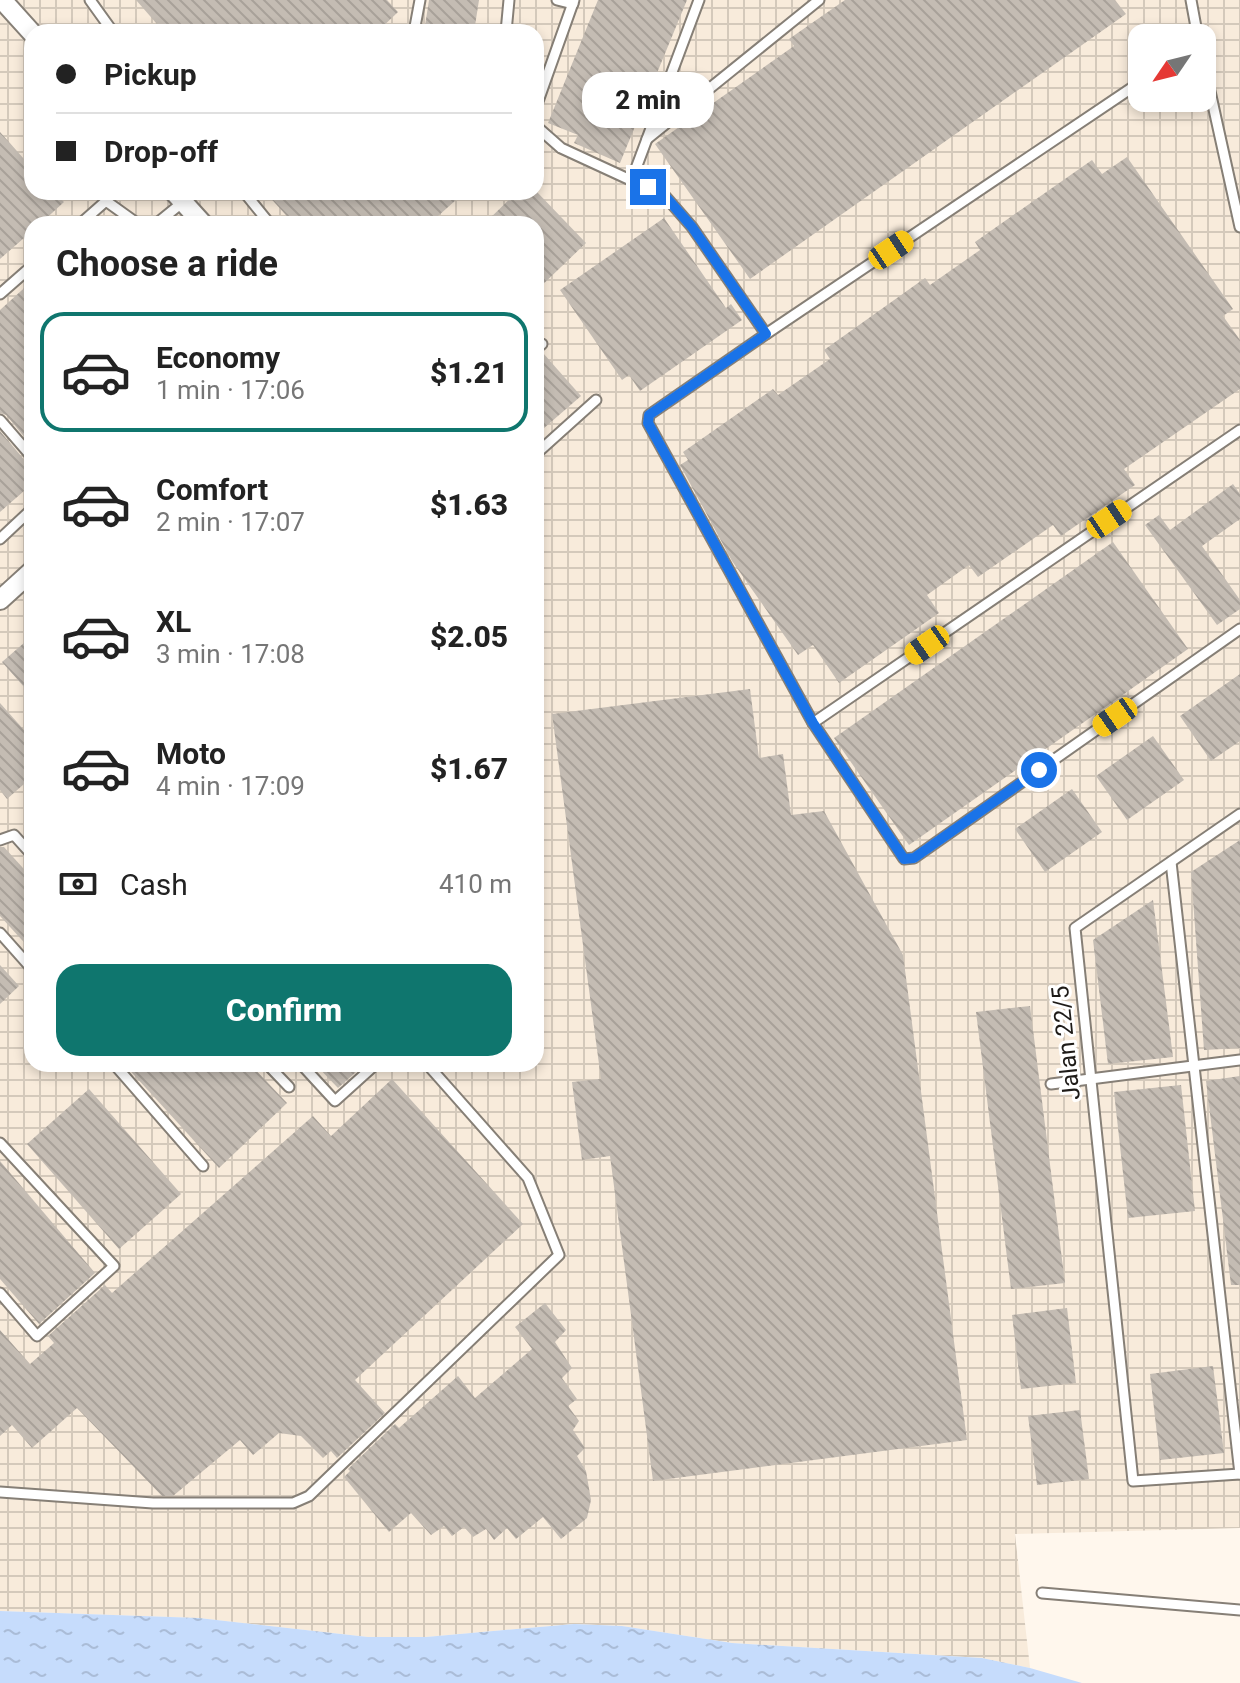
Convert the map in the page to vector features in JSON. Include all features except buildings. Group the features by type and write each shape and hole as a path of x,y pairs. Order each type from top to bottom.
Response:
{"street":[{"path":"0,1 24,24"},
{"path":"181,200 196,216"},
{"path":"2,593 24,577"}],"lane":[{"path":"90,0 107,24"},
{"path":"416,24 420,0"},
{"path":"507,24 509,0"},
{"path":"544,85 574,2 557,0"},
{"path":"632,179 699,0"},
{"path":"647,139 819,0"},
{"path":"1191,0 1195,24"},
{"path":"1128,90 766,334 647,419 813,723 904,859 914,858 1240,629"},
{"path":"1215,112 1240,227"},
{"path":"544,133 561,148 665,196 692,227 766,334"},
{"path":"163,216 176,200"},
{"path":"250,200 264,216"},
{"path":"89,216 106,201 127,216"},
{"path":"0,294 24,273"},
{"path":"544,447 596,400"},
{"path":"0,420 24,448"},
{"path":"813,723 1240,430"},
{"path":"0,539 24,516"},
{"name":"Jalan 22/5","path":"1240,814 1075,928 1133,1481 1240,1474"},
{"path":"0,840 14,835 24,846"},
{"path":"1171,862 1240,1474"},
{"path":"0,933 24,960"},
{"path":"1051,1084 1240,1060"},
{"path":"121,1072 203,1166"},
{"path":"275,1072 289,1087"},
{"path":"308,1072 335,1101 367,1072"},
{"path":"0,1492 153,1503 293,1503 309,1496 559,1255 528,1178 434,1072"},
{"path":"0,1143 114,1266 37,1336 0,1293"},
{"path":"1042,1593 1240,1610"}],"shaded area":[{"path":"0,0 1240,0 1240,1528 1015,1534 1030,1668 982,1658 732,1643 622,1626 574,1624 426,1637 368,1637 199,1618 0,1611"}],"water":[{"path":"0,1611 199,1618 368,1637 426,1637 574,1624 622,1626 732,1643 982,1658 1082,1683 0,1683"}],"route":[{"path":"648,187 665,196 692,227 766,334 649,415 648,423 813,723 904,859 914,858 1039,770"}]}
